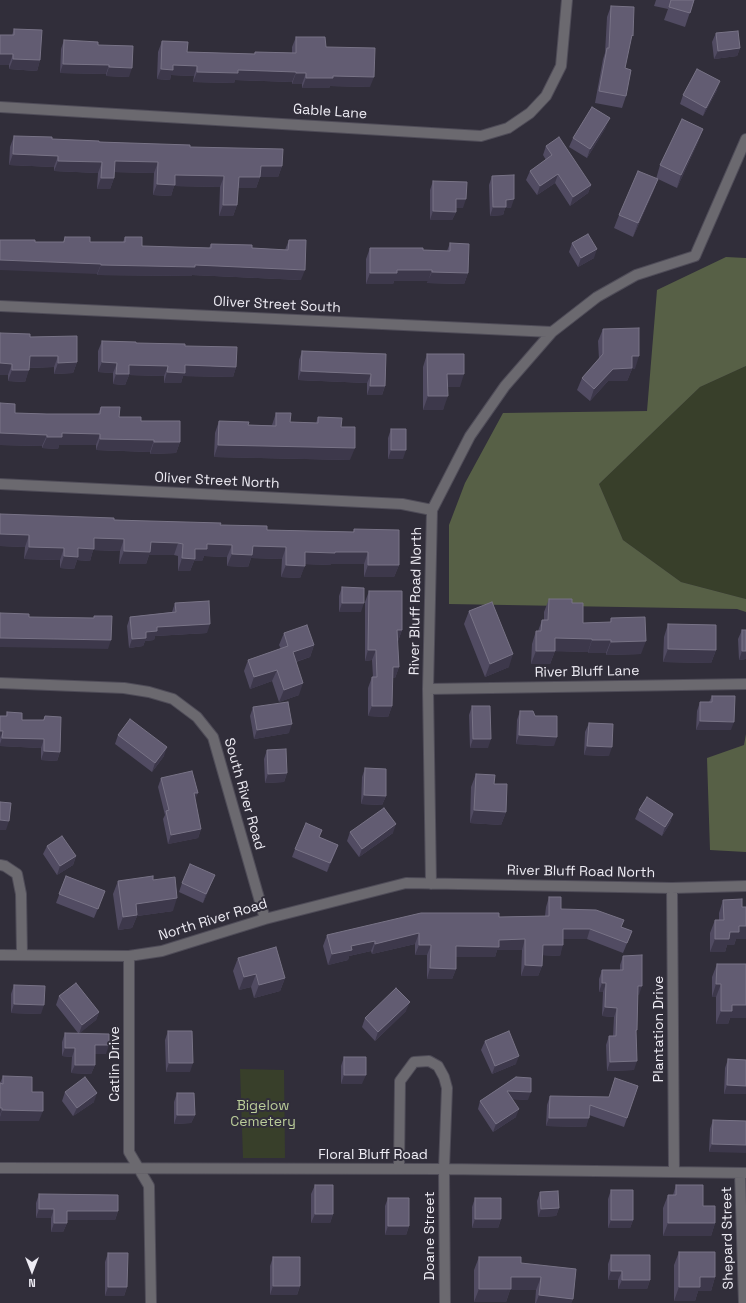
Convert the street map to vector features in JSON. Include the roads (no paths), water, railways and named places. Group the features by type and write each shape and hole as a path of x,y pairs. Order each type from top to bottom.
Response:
{"street":[{"name":"Gable Lane","path":"0,107 481,136 508,128 530,113 546,96 561,66 567,0"},
{"name":"River Bluff Road North","path":"746,139 695,256 636,275 597,297 552,332 505,386 470,436 432,510 428,689 431,884 672,888 746,886"},
{"name":"Oliver Street South","path":"0,306 552,332"},
{"name":"Oliver Street North","path":"0,484 402,504 432,510"},
{"name":"South River Road","path":"0,683 124,688 149,692 173,700 197,718 213,738 265,918"},
{"name":"River Bluff Lane","path":"428,689 746,684"},
{"path":"0,865 5,866 17,874 21,894 22,955"},
{"name":"North River Road","path":"0,955 129,956 162,951 265,918 406,883 431,884"},
{"name":"Plantation Drive","path":"672,888 674,1171"},
{"name":"Catlin Drive","path":"129,956 129,1152 149,1186 151,1303"},
{"name":"Doane Street","path":"398,1169 400,1081 414,1062 429,1061 438,1066 444,1077 447,1088 444,1169 445,1303"},
{"name":"Floral Bluff Road","path":"0,1168 444,1169 743,1173"},
{"name":"Shepard Street","path":"743,1173 744,1303"}],"park label":[{"name":"Bigelow Cemetery","path":"263,1114"}]}
